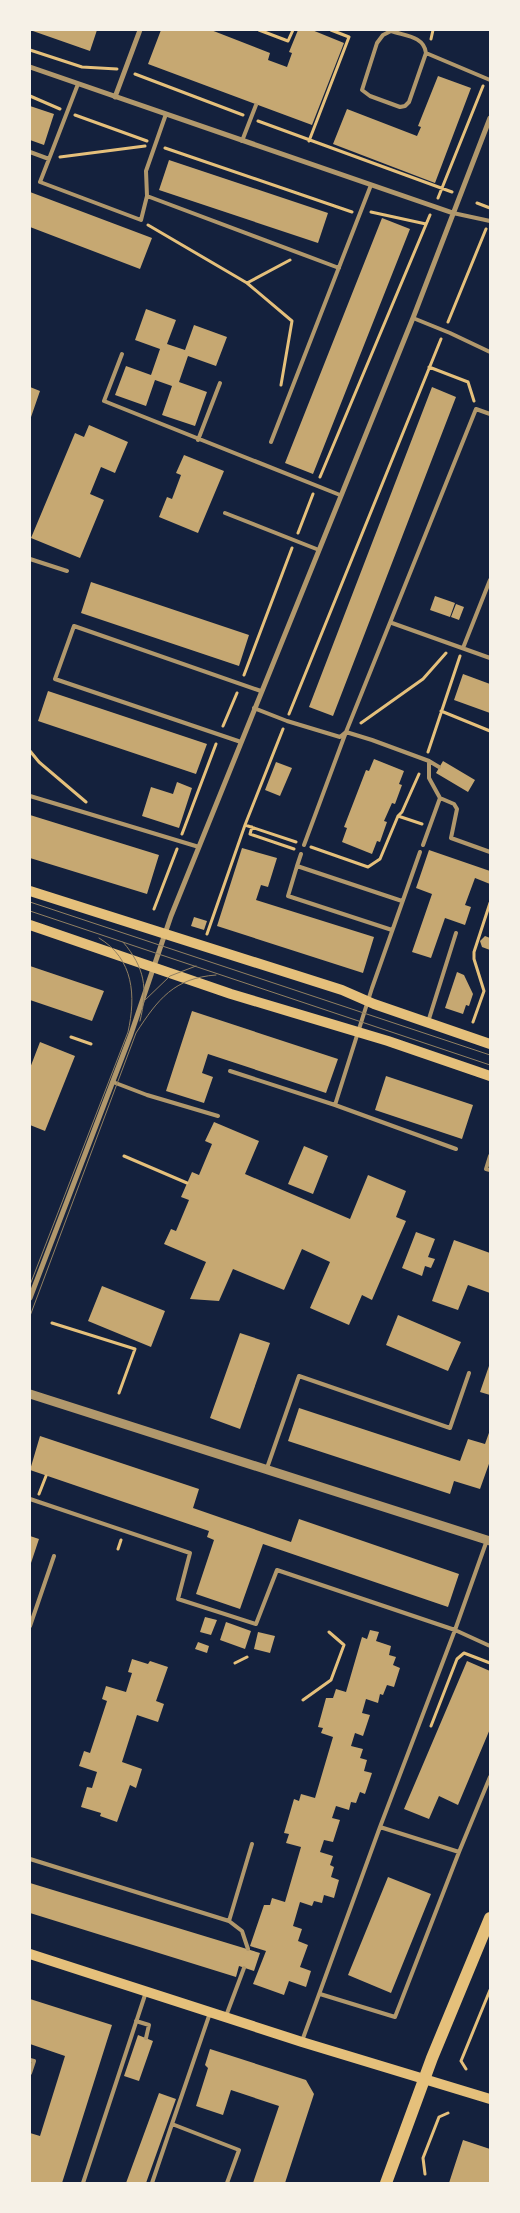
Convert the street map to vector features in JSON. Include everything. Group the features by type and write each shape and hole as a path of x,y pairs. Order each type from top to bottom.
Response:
{"main road":[{"path":"30,891 342,990 490,1044"},
{"path":"30,925 231,994 358,1032 490,1076"},
{"path":"386,2183 425,2078 490,1918"},
{"path":"30,1954 302,2042 490,2099"}],"street":[{"path":"115,96 140,30"},
{"path":"30,67 453,213"},
{"path":"30,1298 113,1082 165,935 199,847 412,318 490,118"},
{"path":"30,1394 488,1541"}],"lane":[{"path":"391,31 420,40 425,45 426,53 409,102 405,106 400,107 370,96 362,90 378,43 383,35 391,31"},
{"path":"426,53 488,79"},
{"path":"78,84 40,182 142,220 147,196 146,172 166,114"},
{"path":"242,140 256,106"},
{"path":"30,152 49,159"},
{"path":"271,442 371,185"},
{"path":"147,196 339,268"},
{"path":"453,213 490,221"},
{"path":"412,318 490,352"},
{"path":"122,354 104,402 340,495"},
{"path":"198,440 220,383"},
{"path":"304,845 346,732 392,623 476,409 490,414"},
{"path":"225,513 319,550"},
{"path":"30,559 67,571"},
{"path":"463,648 490,580"},
{"path":"392,623 490,658"},
{"path":"241,742 55,679 74,626 261,691"},
{"path":"254,708 287,721 340,737 346,732"},
{"path":"346,732 427,760 439,767"},
{"path":"427,760 429,778 440,798 454,804 457,810 452,838 490,852"},
{"path":"30,796 199,847"},
{"path":"423,845 440,798"},
{"path":"335,1105 368,1001 420,852"},
{"path":"301,854 288,896 392,930"},
{"path":"297,866 402,901"},
{"path":"428,1022 456,933"},
{"path":"230,1071 335,1105 456,1149"},
{"path":"113,1082 147,1095 218,1116"},
{"path":"490,1156 486,1168 490,1170"},
{"path":"266,1470 299,1376 450,1428 469,1373"},
{"path":"30,1499 190,1553 178,1599 256,1624 277,1570 455,1630 490,1646"},
{"path":"302,2042 380,1827 488,1541"},
{"path":"30,1626 54,1556"},
{"path":"320,1994 396,2018 490,1776"},
{"path":"380,1827 459,1852"},
{"path":"229,1921 252,1844"},
{"path":"30,1859 229,1921 242,1931 248,1949"},
{"path":"226,2018 244,1968"},
{"path":"83,2183 146,1992"},
{"path":"152,2183 210,2013"},
{"path":"136,2021 149,2025 146,2038"},
{"path":"30,2060 34,2061 30,2073"},
{"path":"172,2124 239,2150 227,2183"}],"path":[{"path":"258,30 288,42 293,30"},
{"path":"309,141 349,37 331,30"},
{"path":"30,50 82,67 124,70 309,141 452,192"},
{"path":"451,162 488,79"},
{"path":"30,96 156,144 359,214 374,212 426,224"},
{"path":"49,159 156,144"},
{"path":"477,203 490,208"},
{"path":"142,220 247,283 292,321 281,387"},
{"path":"206,937 245,825 429,367 490,221"},
{"path":"154,909 219,735 241,683 316,486 422,234"},
{"path":"247,283 302,254"},
{"path":"429,367 468,382 476,409"},
{"path":"346,732 423,680 454,645"},
{"path":"245,825 368,867 380,859 398,816 402,812 427,760 441,711 463,648"},
{"path":"441,711 490,731"},
{"path":"30,751 39,762 105,819"},
{"path":"398,816 430,827"},
{"path":"252,827 250,834 299,851 301,854"},
{"path":"473,1022 484,991 474,959 474,952 490,902"},
{"path":"71,1037 91,1044"},
{"path":"124,1156 187,1183"},
{"path":"52,1323 134,1349 118,1393"},
{"path":"37,1501 46,1476"},
{"path":"303,1700 331,1680 344,1645 329,1632"},
{"path":"431,1726 457,1659 464,1653 490,1664"},
{"path":"235,1663 247,1657"},
{"path":"466,2068 461,2060 490,1990"},
{"path":"425,2174 423,2158 439,2116 448,2113"}],"building":[{"path":"30,30 97,30 90,51"},
{"path":"161,30 211,30 270,53 268,60 287,67 292,53 289,52 298,30 312,30 344,43 312,125 148,64"},
{"path":"438,76 471,88 435,183 333,144 347,109 417,136 421,127 418,126"},
{"path":"30,106 54,114 44,145 30,140"},
{"path":"169,160 328,213 318,243 159,190"},
{"path":"30,192 152,238 140,269 30,227"},
{"path":"382,218 410,229 313,474 285,463"},
{"path":"146,309 176,320 167,344 185,350 194,325 227,337 216,366 188,356 179,382 207,392 195,426 162,415 172,386 155,380 146,406 115,395 126,366 151,375 160,349 135,340"},
{"path":"30,387 40,391 30,420"},
{"path":"432,387 456,397 333,716 309,707"},
{"path":"89,425 128,442 115,473 101,467 90,494 104,500 80,558 31,538 75,433 84,437"},
{"path":"184,455 224,471 198,533 159,517 167,497 172,499 181,475 176,473"},
{"path":"91,582 249,635 239,666 81,613"},
{"path":"435,596 455,603 450,617 430,610"},
{"path":"456,604 464,607 459,620 451,617"},
{"path":"463,674 490,684 490,713 454,700"},
{"path":"48,691 207,744 196,774 38,721"},
{"path":"374,759 404,771 399,784 402,785 395,804 392,803 384,821 387,822 380,842 377,841 372,854 342,842 347,828 344,827 366,770 369,771"},
{"path":"443,761 475,780 468,792 436,773"},
{"path":"276,762 292,768 280,796 265,790"},
{"path":"177,782 192,788 179,828 142,816 151,787 173,794"},
{"path":"30,815 159,855 147,894 30,858"},
{"path":"242,848 277,858 268,887 261,885 256,900 374,937 363,973 217,926"},
{"path":"429,850 490,871 490,884 475,878 465,905 471,907 465,925 445,918 431,958 412,952 432,894 416,888"},
{"path":"194,917 207,921 204,930 191,926"},
{"path":"485,936 490,938 490,950 482,947 480,941"},
{"path":"30,966 104,991 92,1021 30,1000"},
{"path":"457,972 464,975 473,994 469,1006 466,1005 463,1014 445,1008"},
{"path":"192,1011 338,1059 326,1093 208,1054 202,1073 213,1077 204,1103 166,1091"},
{"path":"40,1042 75,1056 45,1131 30,1125 30,1068"},
{"path":"386,1076 473,1105 462,1139 375,1110"},
{"path":"214,1122 259,1141 245,1174 350,1219 368,1175 406,1191 396,1217 406,1221 372,1300 362,1295 349,1325 310,1308 330,1262 302,1249 284,1290 233,1269 219,1301 190,1299 206,1262 164,1244 171,1229 176,1231 189,1200 181,1197 192,1172 199,1175 212,1144 205,1141"},
{"path":"304,1146 328,1156 313,1194 288,1184"},
{"path":"416,1232 435,1239 428,1257 435,1259 431,1268 425,1266 422,1276 402,1268"},
{"path":"454,1240 490,1253 490,1293 468,1285 458,1310 432,1301"},
{"path":"102,1286 165,1311 151,1347 88,1321"},
{"path":"398,1315 461,1342 448,1371 386,1345"},
{"path":"240,1333 270,1343 240,1429 210,1418"},
{"path":"490,1363 490,1395 480,1392"},
{"path":"299,1408 460,1461 468,1439 485,1444 490,1430 490,1461 480,1489 454,1481 450,1494 288,1441"},
{"path":"40,1436 199,1489 193,1508 291,1542 299,1519 459,1574 448,1607 263,1544 240,1609 196,1594 214,1540 207,1537 209,1531 30,1470"},
{"path":"30,1536 39,1539 30,1566"},
{"path":"205,1617 217,1620 211,1635 200,1632"},
{"path":"226,1622 251,1631 245,1649 220,1640"},
{"path":"370,1630 379,1632 376,1641 391,1646 389,1655 396,1657 393,1665 400,1668 394,1687 387,1685 383,1695 380,1694 378,1703 366,1699 362,1713 370,1715 363,1736 355,1733 351,1746 363,1749 360,1758 367,1760 364,1771 372,1773 365,1794 360,1792 356,1803 351,1802 349,1810 336,1806 332,1818 340,1820 333,1842 324,1840 320,1852 333,1856 330,1865 334,1867 331,1877 339,1880 334,1898 324,1895 322,1903 314,1901 312,1906 300,1902 293,1926 302,1929 298,1941 308,1945 300,1967 311,1971 306,1987 289,1981 284,1995 253,1984 266,1951 250,1946 264,1905 270,1905 272,1898 285,1902 301,1847 286,1843 289,1834 284,1833 294,1799 299,1801 301,1794 315,1798 333,1737 321,1733 323,1728 318,1727 326,1698 333,1698 336,1689 346,1692 362,1637 367,1639"},
{"path":"258,1632 275,1636 270,1653 254,1649"},
{"path":"198,1642 209,1646 207,1653 195,1649"},
{"path":"132,1659 148,1664 150,1661 168,1667 156,1701 164,1704 158,1722 137,1715 122,1762 142,1769 136,1788 130,1785 117,1822 100,1816 101,1813 81,1807 87,1787 92,1788 97,1772 79,1766 84,1751 90,1753 107,1701 102,1699 106,1686 126,1692 132,1673 128,1672"},
{"path":"467,1661 490,1671 490,1729 458,1805 439,1796 429,1819 404,1809"},
{"path":"388,1877 431,1894 391,1993 348,1975"},
{"path":"30,1883 260,1953 254,1971 239,1966 236,1977 30,1913"},
{"path":"30,1999 112,2025 62,2183 30,2183 30,2133 40,2136 65,2056 30,2044"},
{"path":"138,2035 153,2041 139,2081 124,2076"},
{"path":"210,2049 306,2080 314,2094 285,2183 253,2183 279,2106 231,2090 223,2115 196,2106 208,2068 205,2065"},
{"path":"159,2093 176,2099 146,2183 126,2183"},
{"path":"463,2140 490,2149 490,2183 449,2183"}],"tram line":[{"path":"30,902 490,1055"},
{"path":"30,911 490,1065"},
{"path":"30,1285 128,1032 132,1005 130,979 126,967 119,956 99,938"},
{"path":"123,942 136,961 143,979 144,998 140,1021"},
{"path":"143,1002 170,976 196,966"},
{"path":"30,1316 136,1033 152,1010 168,992 189,981 216,975"}]}
